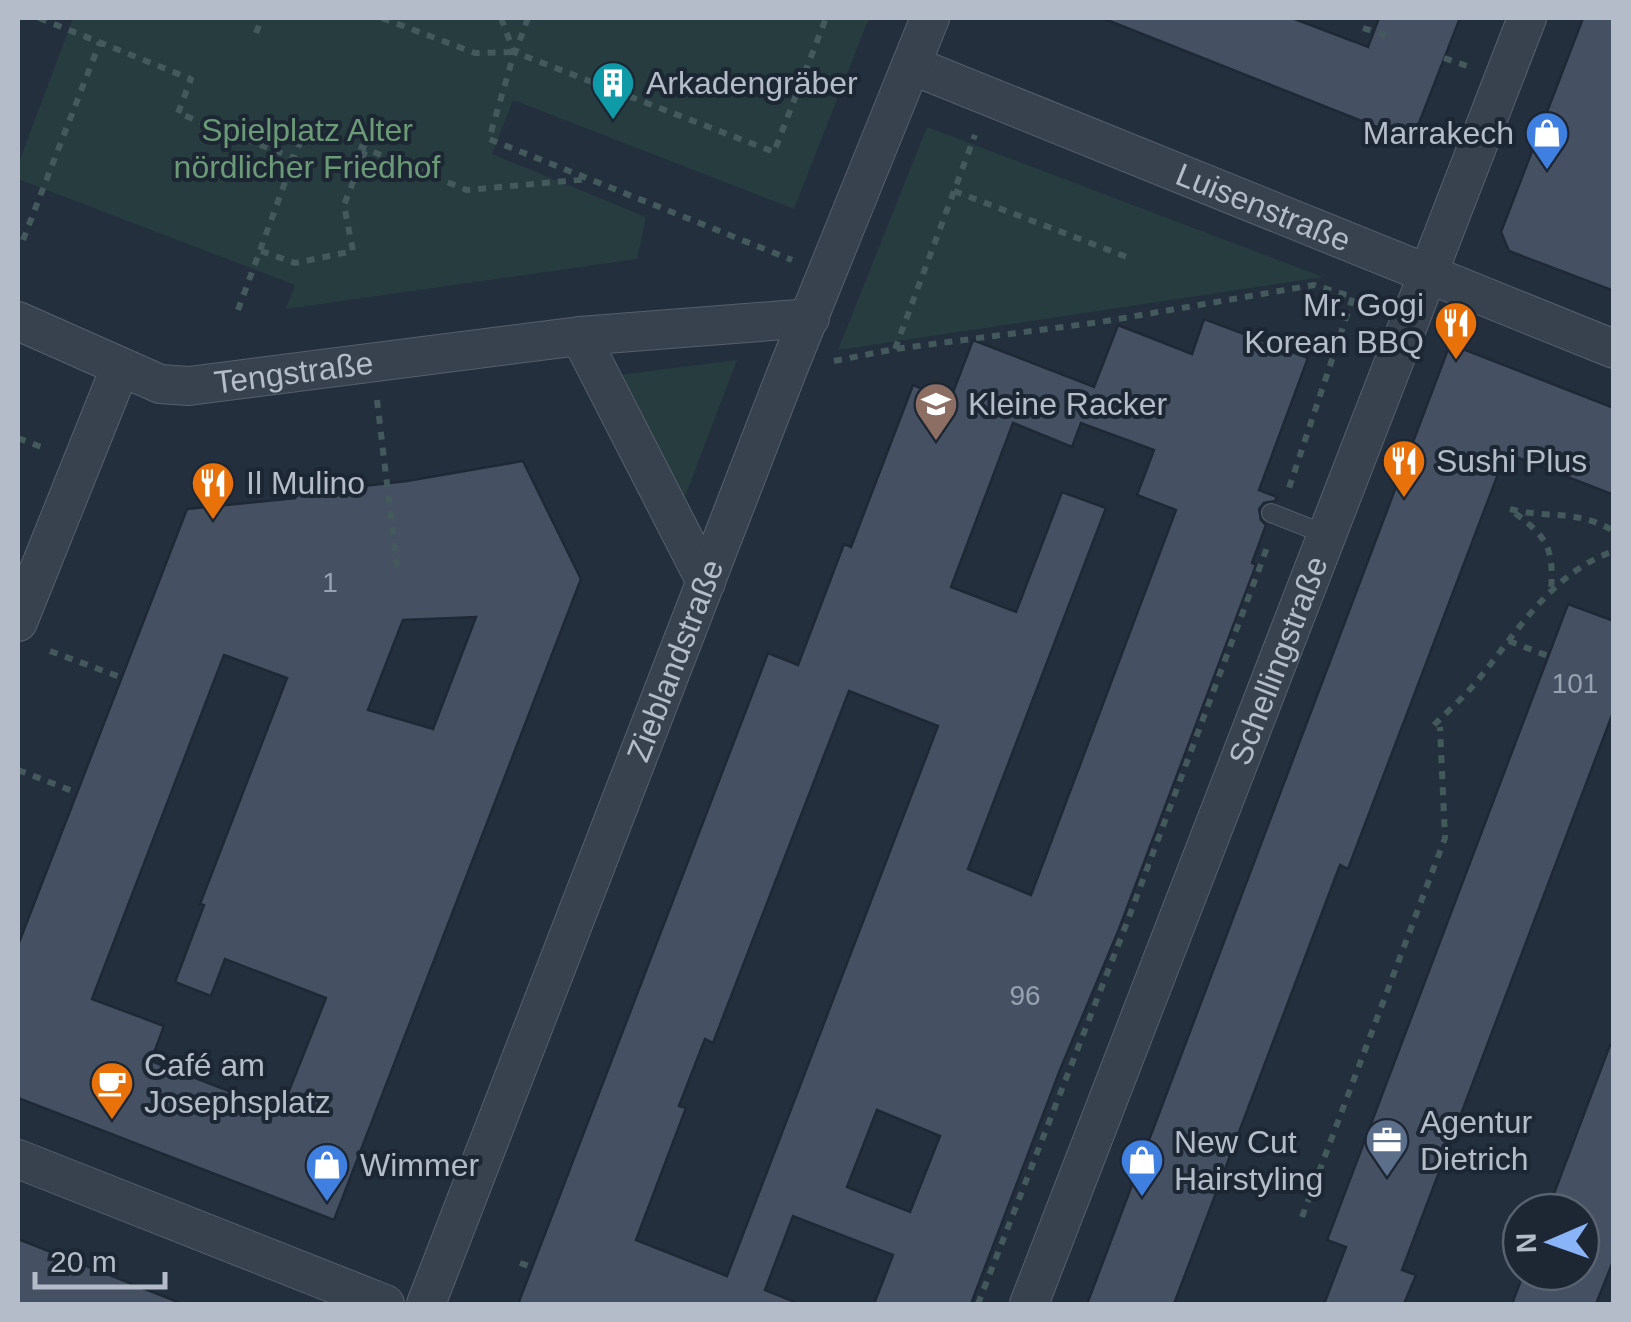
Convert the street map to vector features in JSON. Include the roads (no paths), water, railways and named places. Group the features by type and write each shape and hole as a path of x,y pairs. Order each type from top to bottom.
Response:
{"street":[{"name":"Zieblandstraße","path":"426,1304 788,369 930,18"},
{"name":"Schellingstraße","path":"1029,1304 1527,18"},
{"name":"Luisenstraße","path":"911,65 1614,349"},
{"name":"Tengstraße","path":"18,320 160,384 189,386 580,336 810,318"},
{"path":"580,336 706,582"},
{"path":"18,622 120,368"},
{"path":"18,1159 385,1304"}],"lane":[{"path":"1274,515 1327,535"}],"place":[{"name":"Arkadengräber","path":"613,121"},
{"name":"Marrakech","path":"1547,171"},
{"name":"Mr. Gogi Korean BBQ","path":"1456,361"},
{"name":"Kleine Racker","path":"936,442"},
{"name":"Sushi Plus","path":"1404,499"},
{"name":"Il Mulino","path":"213,521"},
{"name":"Café am Josephsplatz","path":"112,1121"},
{"name":"Agentur Dietrich","path":"1387,1178"},
{"name":"New Cut Hairstyling","path":"1142,1198"},
{"name":"Wimmer","path":"327,1203"}],"park label":[{"name":"Spielplatz Alter nördlicher Friedhof","path":"307,148"}]}
